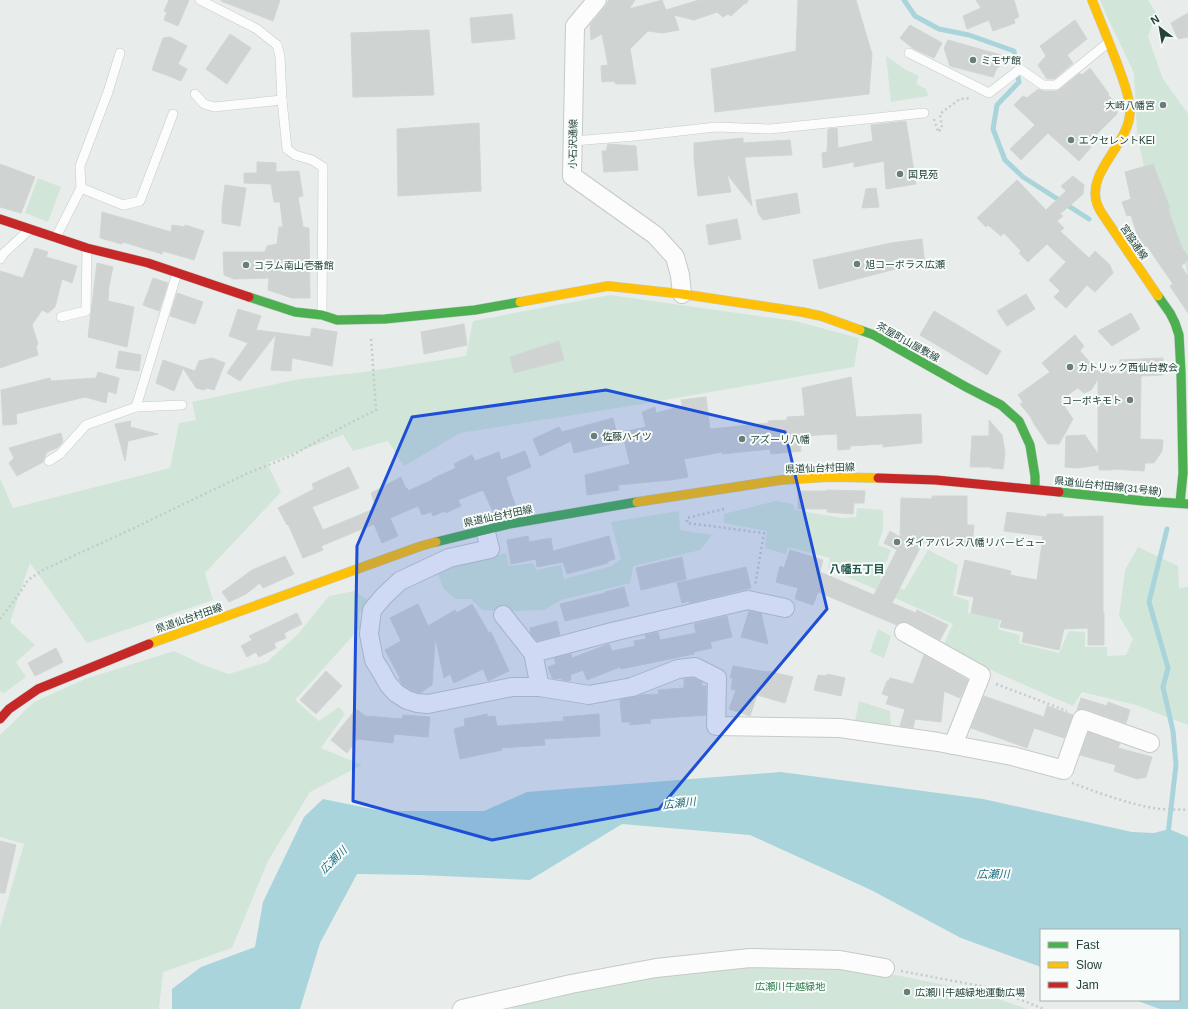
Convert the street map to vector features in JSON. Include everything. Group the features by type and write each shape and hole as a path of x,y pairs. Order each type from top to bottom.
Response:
{"street":[{"name":"宮脇通線","path":"1092,0 1129,98 1130,112 1130,122 1097,182 1097,204 1170,313 1179,335 1184,504"},
{"name":"小石沢通線","path":"594,1 575,26 572,176 655,235 674,257 680,275 682,294"},
{"name":"茶屋町山屋敷線","path":"0,219 87,248 177,273 295,312 322,315 337,320 385,319 475,310 562,293 608,286 682,294 821,316 874,335 1001,405 1019,422 1030,445 1035,476 1035,489"},
{"name":"県道仙台村田線","path":"0,719 9,709 38,689 144,646 421,546 485,529 628,503 781,480 829,477 936,480 1035,489"},
{"name":"県道仙台村田線(31号線)","path":"1035,489 1184,504"},
{"path":"485,529 490,549 449,558 400,581 372,610 369,634 374,660 388,684 396,693 407,700 428,704 512,687 540,687 589,695 632,687 678,669 695,667 717,678 716,726 840,728 953,745 1012,756 1064,770 1082,719 1150,743"},
{"path":"533,653 612,632 748,600 785,608"},
{"path":"503,615 533,653 540,687"},
{"path":"904,632 981,675 953,745"},
{"path":"462,1009 570,984 656,968 750,958 840,960 885,968"}],"lane":[{"path":"200,0 257,29 277,45 280,56 282,100 287,149 295,155 312,160 322,167 322,315"},
{"path":"909,53 989,93 1020,69 1043,85 1056,85 1109,42"},
{"path":"56,237 81,188 80,166 108,92 120,53"},
{"path":"195,94 204,104 214,107 282,100"},
{"path":"573,141 716,127 770,129 924,113"},
{"path":"81,188 123,205 140,201 173,114"},
{"path":"0,259 4,253 30,229"},
{"path":"61,317 86,311 87,248"},
{"path":"136,407 177,273"},
{"path":"49,461 60,454 86,425 136,407 182,405"}],"path":[{"path":"924,113 932,114 938,132 942,128 940,114 960,99 977,98 989,93"},
{"path":"0,619 28,580 43,570 246,474 293,455 376,410 370,319"},
{"path":"731,507 687,518 687,523 764,533 754,594 748,600"},
{"path":"981,675 989,681 1082,719"},
{"path":"1066,781 1100,794 1143,806 1159,809 1188,810"},
{"path":"885,968 991,988 1044,1009"}],"highlighted area":[{"path":"606,390 785,432 827,609 659,809 492,840 353,801 357,546 412,417"}],"green space":[{"name":"大崎八幡宮","path":"1100,0 1148,0 1156,13 1148,37 1163,79 1188,114 1188,277 1185,264 1155,221 1137,133 1134,73"},
{"path":"886,56 906,70 919,76 916,84 926,89 928,96 891,102"},
{"path":"38,178 61,187 48,222 25,213"},
{"path":"610,295 795,321 859,338 854,367 636,405 460,433 404,466 388,441 353,451 343,435 267,463 281,492 205,573 213,600 87,643 30,563 10,622 35,645 16,662 26,677 4,693 0,691 0,478 13,508 170,468 179,423 196,420 192,402 299,379 357,373 466,356 473,321"},
{"path":"776,501 793,504 795,510 843,518 856,517 857,508 883,510 883,530 878,545 891,550 880,578 904,590 928,550 958,565 953,595 969,601 968,613 1000,620 998,629 1020,635 1019,643 1059,653 1069,631 1085,632 1085,647 1107,647 1107,656 1126,655 1133,639 1119,616 1125,570 1138,547 1178,566 1179,588 1188,587 1188,725 1136,705 1082,692 1073,706 995,672 944,644 953,624 828,568 830,558 788,547 786,554 765,548 767,531 724,523 724,514"},
{"path":"679,511 680,530 712,535 700,550 633,566 630,583 561,600 544,610 482,610 471,599 455,599 443,588 437,571 506,553 509,566 533,563 537,570 561,565 564,579 612,566 621,559 611,522"},
{"path":"354,591 368,600 359,614 360,628 295,700 319,721 339,707 345,714 321,748 362,765 310,792 268,861 232,948 163,972 159,1009 0,1009 0,927 24,844 0,837 0,735 34,702 85,679 174,651 206,666 229,674 267,662 298,634 329,596"},
{"path":"878,629 891,636 884,658 870,652"},
{"path":"859,701 890,711 891,725 855,721"},
{"name":"広瀬川牛越緑地","path":"804,963 871,970 979,992 1027,1009 509,1008 648,974"}],"water":[{"name":"広瀬川","path":"781,772 983,799 1132,832 1154,833 1169,829 1188,837 1188,1009 1160,1009 1138,1001 1180,1001 1180,929 1040,929 1040,967 961,938 871,890 750,835 622,824 530,880 357,874 320,943 300,1009 172,1009 172,989 201,967 255,947 263,902 304,817 323,799 382,811 484,811 527,792"}],"building":[{"path":"169,0 189,0 178,26 164,20 167,12 164,11"},
{"path":"221,0 280,0 273,21"},
{"path":"609,0 635,0 629,9 662,0 666,10 699,0 748,0 747,3 731,16 728,14 723,17 717,12 694,20 674,15 679,30 662,33 648,31 630,49 636,84 616,84 614,81 602,82 601,66 608,65 602,34 591,40 590,25"},
{"path":"798,0 856,0 872,54 869,94 715,112 711,69 796,51"},
{"path":"976,0 1014,0 1019,17 1014,19 1015,23 993,31 989,20 967,29 963,16 981,8"},
{"path":"1188,13 1188,37 1178,39 1171,23"},
{"path":"512,14 515,39 472,43 470,18"},
{"path":"1075,20 1087,39 1067,55 1073,63 1054,79 1047,79 1038,65 1046,56 1040,46"},
{"path":"910,25 942,43 934,58 914,49 900,38"},
{"path":"429,30 434,95 353,97 351,33"},
{"path":"230,34 251,48 227,84 206,69"},
{"path":"170,37 187,46 178,64 187,69 181,81 152,70 163,38"},
{"name":"ミモザ館","path":"948,40 1001,55 1000,66 997,68 993,77 950,66 944,48"},
{"path":"1090,68 1109,94 1108,95 1117,105 1117,114 1089,142 1093,145 1079,161 1048,133 1021,160 1010,149 1035,125 1014,105 1023,96 1027,98 1038,89 1043,91 1059,90 1080,73 1082,75"},
{"path":"906,121 916,184 886,189 884,161 854,167 854,162 823,168 822,153 827,152 828,129 837,128 838,148 873,141 871,125"},
{"path":"479,123 481,191 398,196 397,129"},
{"path":"743,138 743,143 790,140 792,155 745,157 752,206 727,174 731,192 698,196 694,159 694,143"},
{"path":"608,144 636,146 638,170 604,172 602,151 606,151"},
{"name":"コラム南山壱番館","path":"257,162 276,163 276,172 299,171 303,196 298,197 303,227 309,228 310,298 292,298 268,290 269,278 234,279 224,275 223,252 265,252 267,246 277,244 279,227 283,227 280,202 274,202 271,184 244,183 244,173 257,173"},
{"path":"0,164 35,177 21,213 0,207"},
{"path":"1153,164 1170,208 1168,209 1182,248 1188,256 1188,260 1181,266 1188,276 1188,313 1170,286 1173,284 1147,246 1141,247 1131,215 1127,216 1122,202 1131,199 1125,172"},
{"path":"1073,176 1084,185 1083,194 1060,214 1063,216 1057,221 1064,228 1060,231 1089,258 1095,251 1110,265 1113,273 1095,292 1087,285 1066,308 1054,297 1060,291 1049,280 1066,262 1047,244 1028,262 1019,253 1021,251 1004,233 1001,236 988,225 986,227 977,218 1017,180 1046,210 1066,191 1061,186"},
{"path":"225,185 246,188 240,226 222,223"},
{"path":"876,188 879,207 862,208 866,189"},
{"path":"797,193 800,213 763,220 758,213 756,200"},
{"path":"102,212 171,232 172,225 185,227 185,225 204,231 194,260 163,251 162,254 123,242 122,244 100,238"},
{"path":"737,219 741,239 709,245 706,225"},
{"name":"旭コーポラス広瀬","path":"922,239 925,265 903,267 819,289 813,260 891,243"},
{"path":"35,248 48,252 46,257 77,266 72,283 62,279 55,307 48,313 42,310 32,325 38,344 36,346 38,355 0,368 0,271 23,278"},
{"path":"97,263 113,267 108,301 134,307 127,347 88,337"},
{"path":"153,278 168,283 159,311 143,305"},
{"path":"177,293 203,302 195,324 170,316"},
{"path":"1026,294 1035,309 1007,326 997,311"},
{"path":"238,309 261,316 256,330 310,337 312,328 337,332 332,366 292,358 291,371 271,370 276,334 240,381 227,373 248,343 229,336"},
{"path":"934,311 1001,351 987,375 920,335"},
{"path":"1131,313 1140,329 1112,346 1098,331"},
{"path":"464,324 467,345 424,354 421,332"},
{"path":"1075,335 1084,346 1080,351 1088,360 1086,362 1089,361 1099,372 1119,374 1120,360 1163,358 1163,375 1141,376 1140,439 1163,440 1162,451 1154,463 1145,463 1144,471 1112,469 1099,470 1099,465 1078,468 1065,467 1066,436 1085,435 1098,454 1098,379 1091,390 1084,393 1078,388 1060,400 1073,419 1059,444 1048,444 1030,416 1020,404 1023,402 1018,395 1050,372 1042,363"},
{"path":"559,341 564,360 514,373 510,357"},
{"path":"119,351 141,355 139,371 116,368"},
{"path":"212,358 225,363 214,390 207,388 204,390 196,388 183,368 174,391 156,383 163,360 195,371 199,361"},
{"path":"98,372 119,378 116,394 108,391 106,403 85,397 16,414 17,424 3,425 1,390 50,378 51,381 96,378"},
{"path":"851,377 856,417 921,414 922,443 883,447 883,444 850,446 850,449 838,450 837,434 800,436 801,451 771,454 770,449 722,454 722,452 684,459 688,477 618,485 619,490 587,495 585,475 630,464 622,432 646,427 642,412 655,407 656,413 682,406 681,400 706,397 710,429 768,423 768,421 787,420 787,417 805,416 802,388"},
{"name":"佐藤ハイツ","path":"613,418 619,442 574,453 571,441 540,456 533,439 559,427 562,432"},
{"path":"989,420 1002,435 1005,453 1003,469 991,467 970,467 972,436 989,436"},
{"path":"131,421 130,427 158,434 128,441 125,461 115,424"},
{"path":"61,433 63,442 57,448 47,452 43,462 17,476 9,463 14,458 9,448"},
{"path":"525,451 531,467 506,477 516,508 494,514 483,490 458,500 461,506 446,513 445,511 433,516 431,512 422,515 418,506 390,518 398,536 382,543 374,524 321,546 323,550 303,558 288,524 287,525 278,508 314,489 312,484 349,467 359,488 312,507 323,530 376,508 371,493 401,477 408,491 456,468 454,464 472,455 475,461 499,452 501,460"},
{"path":"798,491 865,491 864,503 854,503 853,514 827,512 828,509 798,509"},
{"path":"932,496 967,496 967,525 974,525 972,546 954,544 954,542 923,542 892,603 916,613 917,610 948,625 940,640 909,623 903,622 897,625 818,592 813,605 795,599 798,588 776,582 780,566 784,568 790,550 823,560 820,572 874,595 897,550 884,543 890,531 900,537 901,498 932,499"},
{"path":"1007,512 1047,517 1047,514 1063,514 1063,517 1103,516 1104,645 1088,645 1088,628 1064,629 1059,650 1022,642 1024,632 1000,627 1002,620 971,613 974,597 957,594 965,560 1011,571 1010,575 1037,580 1043,536 1004,531"},
{"path":"528,536 529,542 551,538 553,551 609,536 615,559 608,561 608,563 567,574 563,562 537,567 536,559 511,564 507,540"},
{"path":"285,556 294,574 263,588 260,583 246,594 229,602 222,592 252,570"},
{"path":"682,557 686,579 641,590 636,568"},
{"path":"746,567 751,588 689,603 689,601 682,603 677,583"},
{"path":"624,587 629,606 565,621 560,604"},
{"path":"418,604 428,626 455,610 457,613 472,604 489,633 491,632 509,671 488,681 483,669 454,683 450,674 444,678 435,641 432,685 420,693 403,685 385,650 401,641 390,618"},
{"path":"749,611 761,613 768,644 741,637"},
{"path":"297,613 302,624 284,633 286,638 274,643 276,648 259,657 256,652 247,657 241,646 252,640 249,636"},
{"path":"727,616 732,637 710,642 712,648 694,652 694,654 621,669 620,667 587,680 583,670 570,675 571,680 568,681 562,680 561,678 552,678 548,667 556,664 554,658 571,654 572,658 609,644 612,651 635,646 634,641 646,639 645,635 658,632 660,640 696,633 694,624"},
{"path":"557,621 560,635 537,641 531,634 530,628"},
{"path":"56,648 63,662 35,676 28,663"},
{"path":"924,655 968,680 960,698 944,691 941,722 915,719 913,728 900,726 905,709 886,704 889,696 882,694 887,681 889,681 890,678 913,684"},
{"path":"733,666 768,671 793,677 785,703 757,695 750,716 729,709 736,690 731,689 733,678 730,678"},
{"path":"326,671 342,686 316,714 300,700"},
{"path":"827,674 845,678 841,696 814,690 818,675 827,676"},
{"path":"693,678 702,682 702,686 706,686 706,715 650,719 651,723 630,725 630,722 622,722 620,700 640,695 659,694 658,690 684,688 684,679"},
{"path":"984,696 1044,717 1047,706 1073,715 1064,738 1034,728 1027,748 971,728"},
{"path":"1081,698 1107,706 1108,702 1130,710 1126,723 1085,709 1077,710"},
{"path":"356,709 365,716 402,719 403,715 430,717 428,737 394,734 393,743 357,739 347,753 331,740"},
{"path":"487,714 487,717 495,716 497,726 564,721 563,717 599,714 600,736 544,739 545,745 501,748 502,750 460,759 454,729 465,726 464,719"},
{"path":"1088,732 1120,743 1118,748 1152,757 1146,777 1137,779 1114,771 1116,765 1080,755"},
{"path":"0,841 16,845 5,893 0,893"}],"waterway":[{"path":"904,0 915,16 939,29 969,35 1014,51 1016,62"},
{"path":"1018,77 1019,82 997,105 993,129 1005,160 1023,177 1089,219"},
{"path":"1167,529 1149,602 1168,668 1163,687 1173,731 1176,765 1168,834"}],"traffic: fast":[{"path":"1158,296 1170,313 1179,335 1183,473 1180,503"},
{"path":"249,297 295,312 322,315 337,320 385,319 475,310 520,302"},
{"path":"860,330 874,335 1001,405 1019,421 1030,445 1035,476 1035,489"},
{"path":"1059,492 1188,504"},
{"path":"436,542 509,524 637,502"}],"traffic: slow":[{"path":"1092,0 1125,85 1130,108 1128,124 1123,136 1102,169 1097,180 1095,192 1097,204 1158,296"},
{"path":"520,302 608,286 682,294 802,312 821,316 860,330"},
{"path":"637,502 781,480 829,477 878,478"},
{"path":"149,644 421,546 436,542"}],"traffic: jam":[{"path":"0,219 87,248 148,263 249,297"},
{"path":"878,478 936,480 1059,492"},
{"path":"0,719 9,709 38,689 149,644"}],"place":[{"name":"ミモザ館","path":"973,60"},
{"name":"大崎八幡宮","path":"1163,105"},
{"name":"エクセレントKEI","path":"1071,140"},
{"name":"国見苑","path":"900,174"},
{"name":"旭コーポラス広瀬","path":"857,264"},
{"name":"コラム南山壱番館","path":"246,265"},
{"name":"カトリック西仙台教会","path":"1070,367"},
{"name":"コーポキモト","path":"1130,400"},
{"name":"佐藤ハイツ","path":"594,436"},
{"name":"アズーリ八幡","path":"742,439"},
{"name":"ダイアパレス八幡リバービュー","path":"897,542"},
{"name":"広瀬川牛越緑地運動広場","path":"907,992"}],"district":[{"name":"八幡五丁目","path":"857,569"}]}
